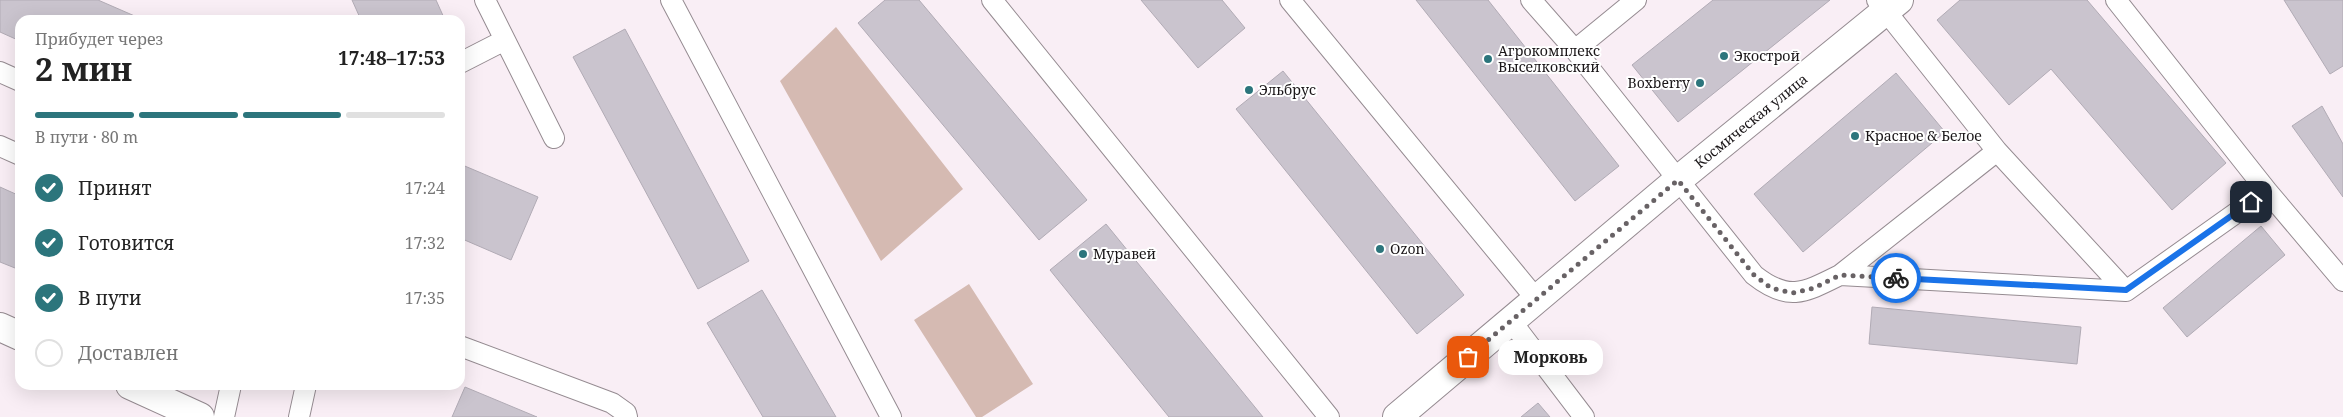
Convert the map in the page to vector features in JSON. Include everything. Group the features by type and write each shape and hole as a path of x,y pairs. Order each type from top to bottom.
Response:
{"street":[{"name":"Космическая улица","path":"1397,417 1888,4"},
{"path":"0,327 15,334"},
{"path":"141,390 200,417"}],"lane":[{"path":"485,0 554,138"},
{"path":"671,0 891,417"},
{"path":"992,0 1329,417"},
{"path":"1290,0 1537,300"},
{"path":"1531,0 1575,50 1754,275 1771,288 1793,293 1814,288 1840,275 1997,151"},
{"path":"1575,50 1636,0"},
{"path":"2116,0 2267,191 2343,282"},
{"path":"1888,4 1997,151 2126,290"},
{"path":"465,60 505,40"},
{"path":"0,72 15,79"},
{"path":"0,146 15,153"},
{"path":"1840,275 2126,290 2267,191"},
{"path":"1511,321 1584,417"},
{"path":"465,348 612,403 626,413 628,417"},
{"path":"224,417 230,390"},
{"path":"299,417 305,390"}],"shaded area":[{"path":"836,27 963,189 881,261 780,81"},
{"path":"969,284 1033,384 982,417 976,417 914,320"}],"building":[{"path":"0,0 98,0 132,15 15,15 15,39 0,32"},
{"path":"352,0 436,0 443,15 359,15"},
{"path":"885,0 919,0 1087,200 1039,240 858,23"},
{"path":"1141,0 1222,0 1245,28 1198,68"},
{"path":"1416,0 1488,0 1619,166 1575,201"},
{"path":"1713,0 1830,0 1678,122 1632,65"},
{"path":"1960,0 2087,0 2226,163 2172,210 2051,69 2009,105 1937,20"},
{"path":"2284,0 2343,0 2343,66 2330,74"},
{"path":"625,29 749,261 698,289 573,57"},
{"path":"1283,71 1464,295 1417,334 1236,109"},
{"path":"1896,73 1945,132 1803,252 1754,194"},
{"path":"2322,106 2343,144 2343,197 2292,126"},
{"path":"465,166 538,197 511,260 465,240"},
{"path":"0,187 15,194 15,268 0,262"},
{"path":"1106,224 1263,417 1169,417 1050,270"},
{"path":"2261,226 2285,255 2187,337 2163,308"},
{"path":"762,290 836,417 763,417 707,323"},
{"path":"1872,307 2081,327 2077,364 1869,344"},
{"path":"465,387 537,417 452,417"},
{"path":"1538,403 1550,417 1521,417"}],"way so far":[{"path":"1468,357 1678,180 1754,275 1771,288 1793,293 1814,288 1840,275 1896,278"}],"place":[{"name":"Экострой","path":"1724,56"},
{"name":"Агрокомплекс Выселковский","path":"1488,59"},
{"name":"Boxberry","path":"1700,83"},
{"name":"Эльбрус","path":"1249,90"},
{"name":"Красное & Белое","path":"1855,136"},
{"name":"Ozon","path":"1380,249"},
{"name":"Муравей","path":"1083,254"},
{"name":"Морковь","path":"1468,357"}],"route":[{"path":"1896,278 2126,290 2251,202"}]}
